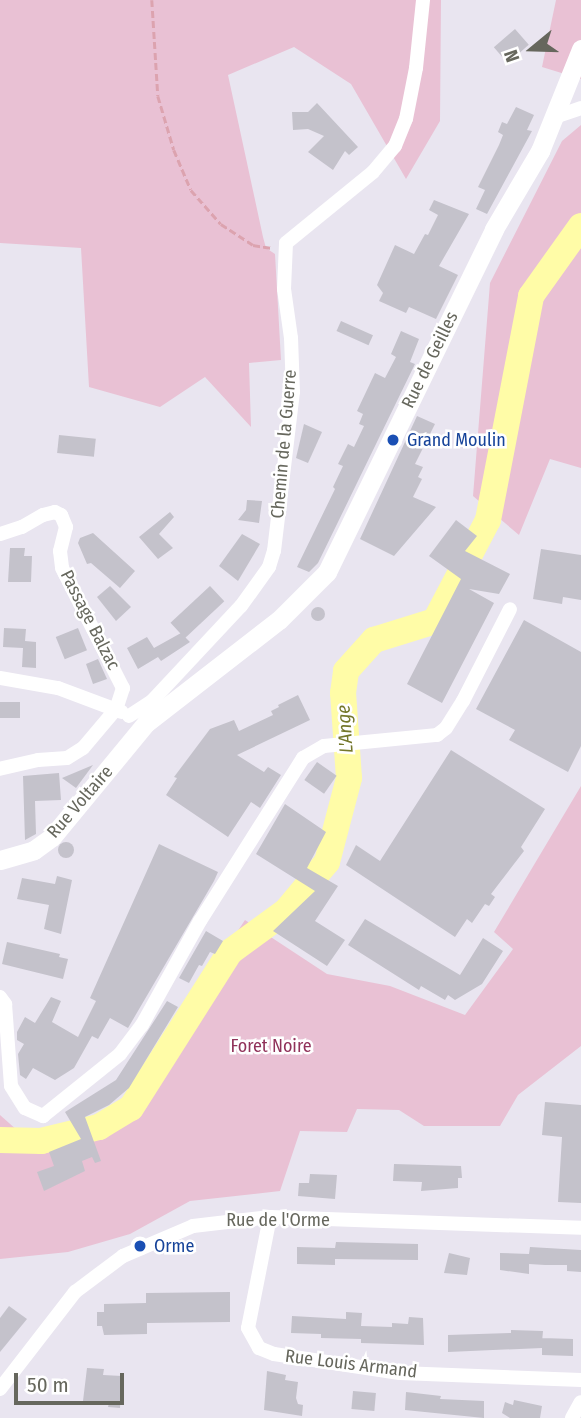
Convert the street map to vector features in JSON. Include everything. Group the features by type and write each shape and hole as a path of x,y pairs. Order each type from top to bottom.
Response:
{"street":[{"path":"286,248 286,243 373,172 395,146 406,119 411,94 423,0"},
{"name":"Rue de Geilles","path":"130,716 279,620 327,572 494,229 536,159 581,49"},
{"path":"555,117 579,108"},
{"name":"Chemin de la Guerre","path":"0,769 38,760 67,758 152,701 242,606 269,567 274,551 293,392 291,338 284,289 286,248"},
{"name":"Passage Balzac","path":"0,534 55,512 65,520 60,560 122,682 121,696 130,716"},
{"path":"0,997 5,1004 11,1086 25,1108 43,1116 120,1054 142,1025 200,921 303,758 313,750 337,744 437,735 446,727 510,610"},
{"path":"0,678 58,688 130,716"},
{"name":"Rue Voltaire","path":"0,860 34,850 52,837 130,716"},
{"name":"Rue de l'Orme","path":"0,1389 58,1310 83,1286 123,1256 193,1226 270,1217 581,1228"},
{"name":"Rue Louis Armand","path":"270,1217 248,1328 259,1348 274,1354 400,1373 581,1380"},
{"path":"572,1418 581,1402"}],"path":[{"path":"152,0 158,96 174,150 191,190 221,224 242,239 253,245 286,248"}],"green space":[{"path":"0,0 441,0 440,121 406,179 351,84 294,47 228,75 263,237 266,248 275,254 281,360 249,363 251,427 205,377 160,407 89,387 81,248 0,243"},
{"path":"556,0 581,0 581,79 542,67"},
{"path":"581,125 581,468 550,459 519,535 473,496 490,283 562,141"},
{"name":"Foret Noire","path":"581,786 581,1046 518,1095 500,1126 424,1126 399,1110 357,1109 347,1132 300,1131 280,1191 190,1201 130,1234 68,1252 0,1259 0,1115 18,1131 85,1126 128,1097 245,920 327,974 390,986 465,1015 513,949 494,932"}],"building":[{"path":"515,29 529,45 508,63 494,47"},
{"path":"317,103 358,147 349,155 345,151 333,170 308,152 324,136 308,129 293,130 292,112 308,112"},
{"path":"516,107 534,115 527,130 532,131 487,214 476,209 485,190 478,187 503,135 498,132 502,122 507,124"},
{"path":"434,200 469,214 439,266 458,275 436,319 409,307 406,313 379,301 383,293 377,285 395,245 414,254 425,234 428,235 438,215 429,210"},
{"path":"341,321 373,335 368,345 337,331"},
{"path":"401,331 419,339 410,362 415,364 318,563 309,572 297,567 335,489 333,487 343,466 338,464 348,444 354,447 364,426 359,424 363,414 357,411 375,373 385,378 396,357 391,354"},
{"path":"417,416 435,424 415,464 423,467 418,477 422,479 413,497 436,507 394,556 360,539"},
{"path":"304,424 322,432 308,463 296,458"},
{"path":"59,435 96,439 94,457 57,453"},
{"path":"247,500 262,501 259,523 238,520 246,510"},
{"path":"170,512 174,517 159,534 173,548 158,559 139,537"},
{"path":"456,520 477,536 465,551 510,574 499,594 469,589 494,603 442,703 407,684 461,579 429,556"},
{"path":"93,533 135,571 120,588 91,563 87,564 78,543 80,538"},
{"path":"242,534 260,544 238,581 219,566"},
{"path":"10,548 25,548 24,556 32,556 31,582 8,582"},
{"path":"541,549 581,555 581,600 563,597 562,604 533,599"},
{"path":"110,586 131,607 116,621 97,597"},
{"path":"210,586 224,601 185,638 171,623"},
{"path":"315,607 321,607 325,614 321,621 315,621 311,617 311,611"},
{"path":"524,620 581,652 581,746 568,772 509,740 515,730 476,709"},
{"path":"4,628 26,629 25,641 36,642 36,668 22,667 23,648 3,647"},
{"path":"78,628 87,650 65,659 56,637"},
{"path":"181,633 190,642 161,661 158,657 138,669 127,648 147,637 154,648"},
{"path":"98,659 107,679 93,684 86,664"},
{"path":"298,695 310,720 237,755 264,772 268,767 281,775 260,808 251,802 228,837 166,795 177,778 174,777 210,729 234,720 239,731 273,715 271,711 279,707 278,705"},
{"path":"0,702 20,702 20,718 0,718"},
{"path":"451,750 545,809 521,847 524,851 491,894 495,897 489,906 485,904 472,923 467,919 455,937 346,865 356,845 380,861"},
{"path":"317,762 337,776 324,794 304,780"},
{"path":"93,765 76,788 62,778"},
{"path":"59,773 61,800 35,801 36,834 25,840 23,776"},
{"path":"285,804 326,832 307,868 338,886 315,921 345,940 327,966 273,931 315,891 256,854"},
{"path":"66,842 74,850 66,858 58,850"},
{"path":"159,844 218,872 214,881 128,1028 110,1018 98,1039 92,1036 74,1068 55,1080 33,1068 26,1079 20,1075 18,1054 24,1044 17,1040 17,1032 25,1017 35,1023 51,997 61,1001 52,1022 78,1037 96,1001 90,998"},
{"path":"57,876 72,880 61,934 44,929 49,905 17,899 22,878 55,884"},
{"path":"365,919 460,975 483,938 503,951 482,984 455,1000 448,995 445,1000 421,986 419,990 348,945"},
{"path":"206,931 223,941 215,954 210,952 202,966 199,965 189,983 179,978"},
{"path":"7,942 60,954 59,957 68,959 63,979 2,964"},
{"path":"167,1001 178,1007 129,1088 109,1105 85,1117 101,1161 95,1163 92,1157 82,1161 85,1171 44,1191 37,1172 54,1166 49,1152 81,1139 65,1112 116,1080"},
{"path":"545,1102 581,1105 581,1203 558,1202 562,1137 542,1135"},
{"path":"394,1164 461,1166 462,1178 458,1178 458,1188 421,1191 422,1182 393,1181"},
{"path":"310,1174 337,1175 335,1199 298,1196 299,1183 309,1183"},
{"path":"336,1242 418,1244 418,1260 335,1259 335,1265 297,1264 297,1247 335,1248"},
{"path":"530,1247 581,1250 581,1272 567,1271 567,1265 529,1264 529,1274 500,1270 500,1253 529,1254"},
{"path":"449,1253 470,1258 467,1275 444,1273"},
{"path":"230,1292 230,1322 147,1323 147,1334 104,1335 102,1326 97,1326 97,1312 104,1312 104,1304 146,1303 146,1293"},
{"path":"9,1306 27,1319 0,1352 0,1318"},
{"path":"346,1312 362,1313 361,1326 392,1327 392,1323 408,1324 409,1317 423,1318 424,1345 361,1343 361,1339 321,1338 321,1334 291,1333 292,1316 346,1319"},
{"path":"511,1330 543,1331 542,1338 573,1339 573,1356 542,1355 542,1348 448,1352 448,1335 511,1333"},
{"path":"87,1368 104,1369 103,1375 122,1376 120,1408 108,1407 109,1403 83,1401"},
{"path":"267,1371 286,1375 285,1380 298,1382 296,1398 298,1404 303,1405 302,1416 264,1410"},
{"path":"353,1391 376,1393 374,1411 351,1409"},
{"path":"406,1392 441,1396 440,1399 484,1401 484,1418 405,1410"},
{"path":"514,1400 542,1406 540,1418 510,1418 502,1413 505,1402 513,1405"}],"waterway":[{"name":"L'Ange","path":"0,1140 41,1141 99,1127 131,1108 230,952 286,911 327,862 349,778 343,693 346,671 374,640 435,621 488,520 531,296 581,226"}],"place":[{"name":"Grand Moulin","path":"393,440"},
{"name":"Orme","path":"140,1246"}]}
